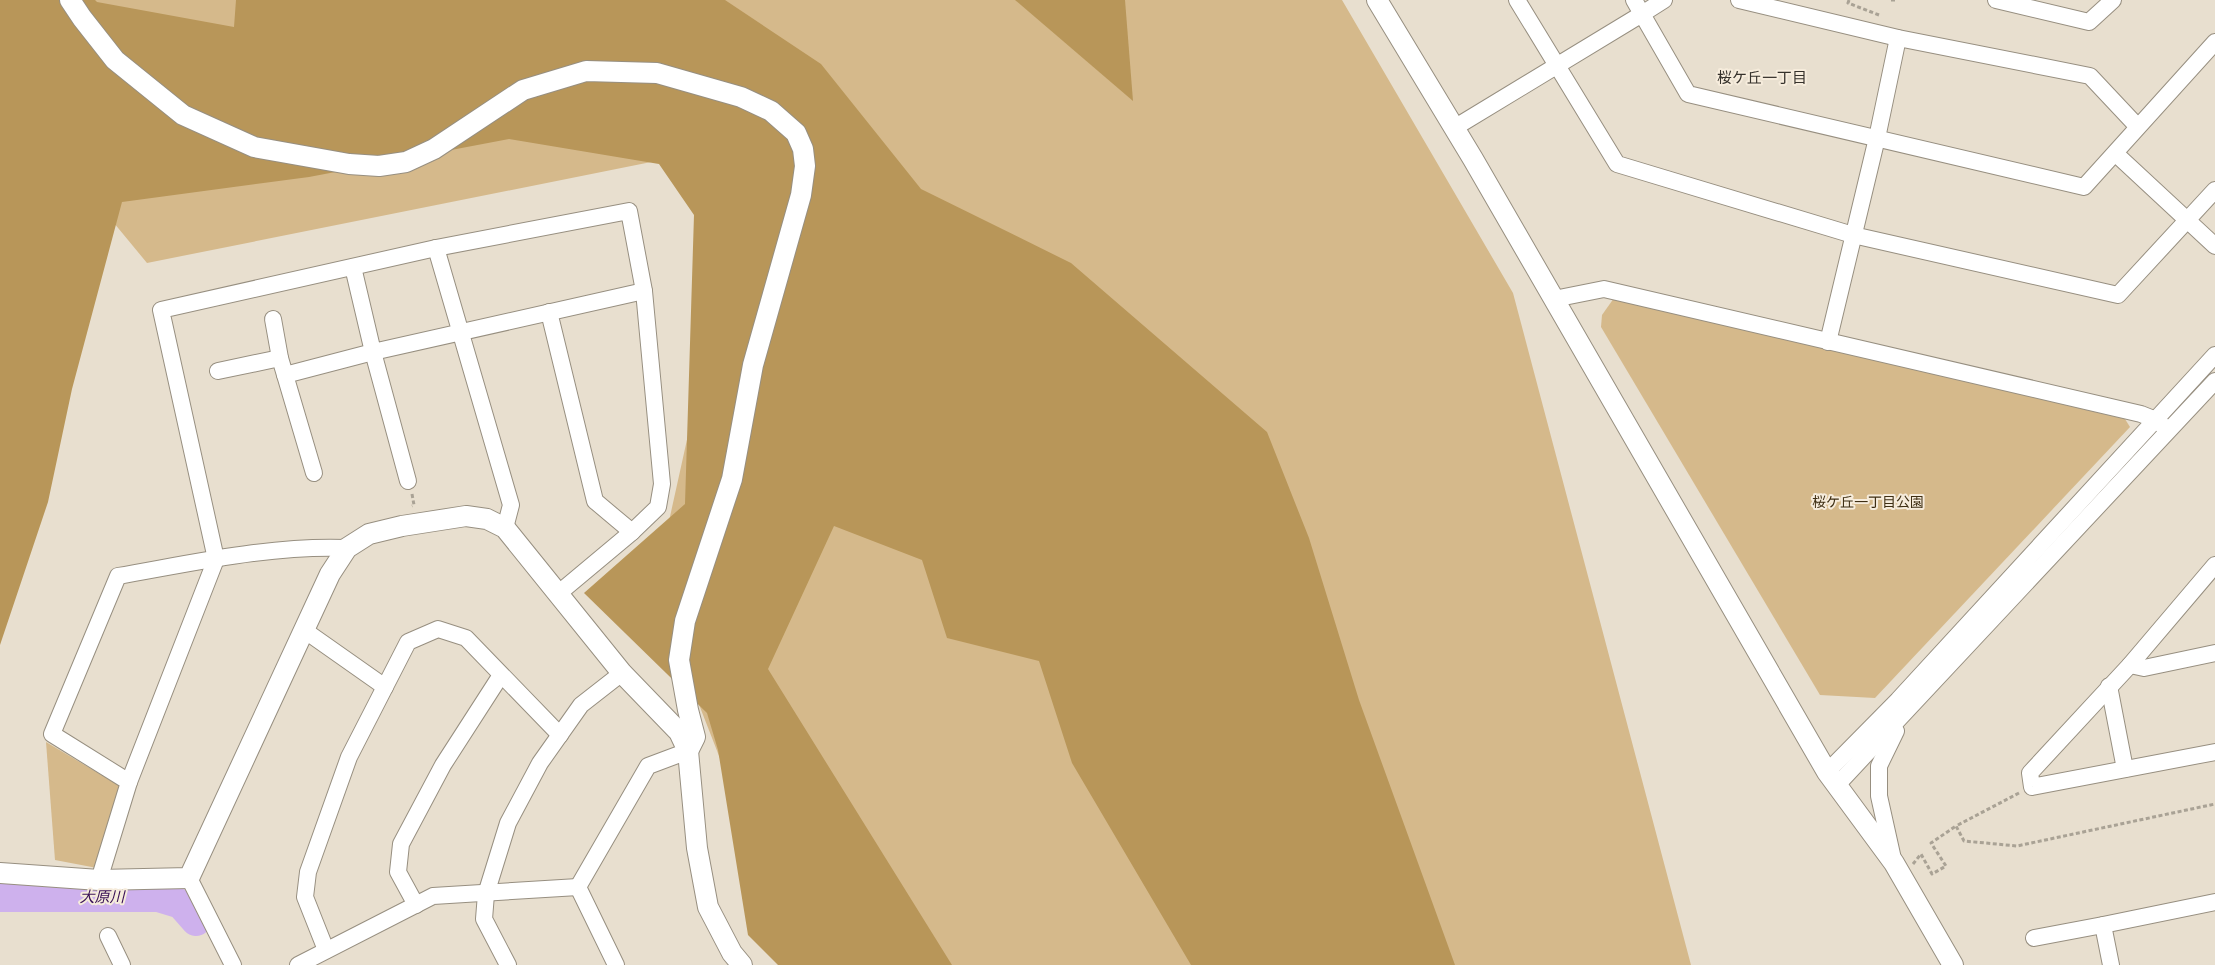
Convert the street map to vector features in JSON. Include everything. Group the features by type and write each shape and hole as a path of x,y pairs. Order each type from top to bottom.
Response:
{"street":[{"path":"70,0 116,60 183,115 254,147 350,164 379,166 406,162 434,149 523,90 586,71 657,73 741,97 771,111 796,133 803,149 806,166 801,195 753,365 732,479 685,621 679,660 688,710 696,737 688,751 648,766 578,887"},
{"path":"1377,0 1554,299 1832,779 1898,871 1953,965"},
{"path":"1517,0 1617,164 1852,235 2118,295 2215,190"},
{"path":"1454,128 1556,66 1638,7 1664,0"},
{"path":"1739,0 1898,38 2090,76 2137,126"},
{"path":"1996,0 2089,22 2112,0"},
{"path":"1638,7 1688,94 2084,187 2116,154 2137,126 2215,42"},
{"path":"1828,342 1852,235 1877,138 1898,38"},
{"path":"2116,154 2215,246"},
{"path":"99,880 129,782 216,559 161,310 436,248 629,211 644,291 662,484 658,507 632,532 559,593"},
{"path":"436,248 511,506 504,528"},
{"path":"353,267 373,352 408,481"},
{"path":"1554,299 1604,289 2141,414 2162,425"},
{"path":"285,375 460,331 644,291"},
{"path":"550,312 595,501 632,532"},
{"path":"273,319 280,358 314,473"},
{"path":"1832,779 1912,706 2162,425 2215,355"},
{"path":"218,371 280,358"},
{"path":"1832,779 1898,700 2162,425 2215,381"},
{"path":"189,878 330,574 347,548 369,534 402,526 466,516 487,519 504,528 559,593 622,674 679,732 688,751 697,848 708,907 732,953 742,965"},
{"path":"129,782 52,734 118,576 216,559 312,547 347,548"},
{"path":"2215,565 2130,665 2030,773 2032,787 2215,752"},
{"path":"326,950 305,897 308,872 350,757 408,642 438,629 466,638 560,736"},
{"path":"304,630 385,687"},
{"path":"2130,665 2144,668 2215,653"},
{"path":"506,964 484,919 486,894 508,823 540,763 581,705 622,674"},
{"path":"416,905 398,872 401,844 443,765 501,675"},
{"path":"2109,686 2125,769"},
{"path":"1898,871 1879,796 1879,766 1891,738 1912,706"},
{"path":"0,873 99,880 189,878"},
{"path":"189,878 233,965"},
{"path":"298,965 433,896 578,887"},
{"path":"578,887 616,965"},
{"path":"2034,938 2215,902"},
{"path":"2103,924 2111,965"},
{"path":"108,936 122,965"}],"path":[{"path":"1891,0 1897,0"},
{"path":"402,526 398,511 414,505 408,481"},
{"path":"1898,871 1920,854 1932,874 1946,866 1931,843 1956,826 2032,787"},
{"path":"1956,826 1964,842 2017,846 2215,804"}],"green space":[{"path":"0,0 1342,0 1513,293 1691,965 813,965 795,951 654,589 732,236 691,154 147,263 0,85"},
{"name":"桜ケ丘一丁目公園","path":"1614,298 2125,419 2130,427 1875,698 1820,695 1601,327 1602,315"},
{"path":"46,742 120,786 97,868 55,860"}],"shaded area":[{"path":"0,0 95,0 97,2 234,27 236,0 725,0 821,64 921,189 1071,263 1267,432 1309,538 1359,700 1455,965 1191,965 1072,763 1039,661 947,638 922,560 834,526 768,669 952,965 778,965 748,935 718,750 707,713 584,593 685,504 694,215 659,164 509,139 309,177 122,202 72,389 48,502 0,645"},
{"path":"1015,0 1125,0 1133,101"}],"waterway":[{"name":"大原川","path":"0,897 158,897 181,904 196,921"}],"district":[{"name":"桜ケ丘一丁目","path":"1762,78"}]}
